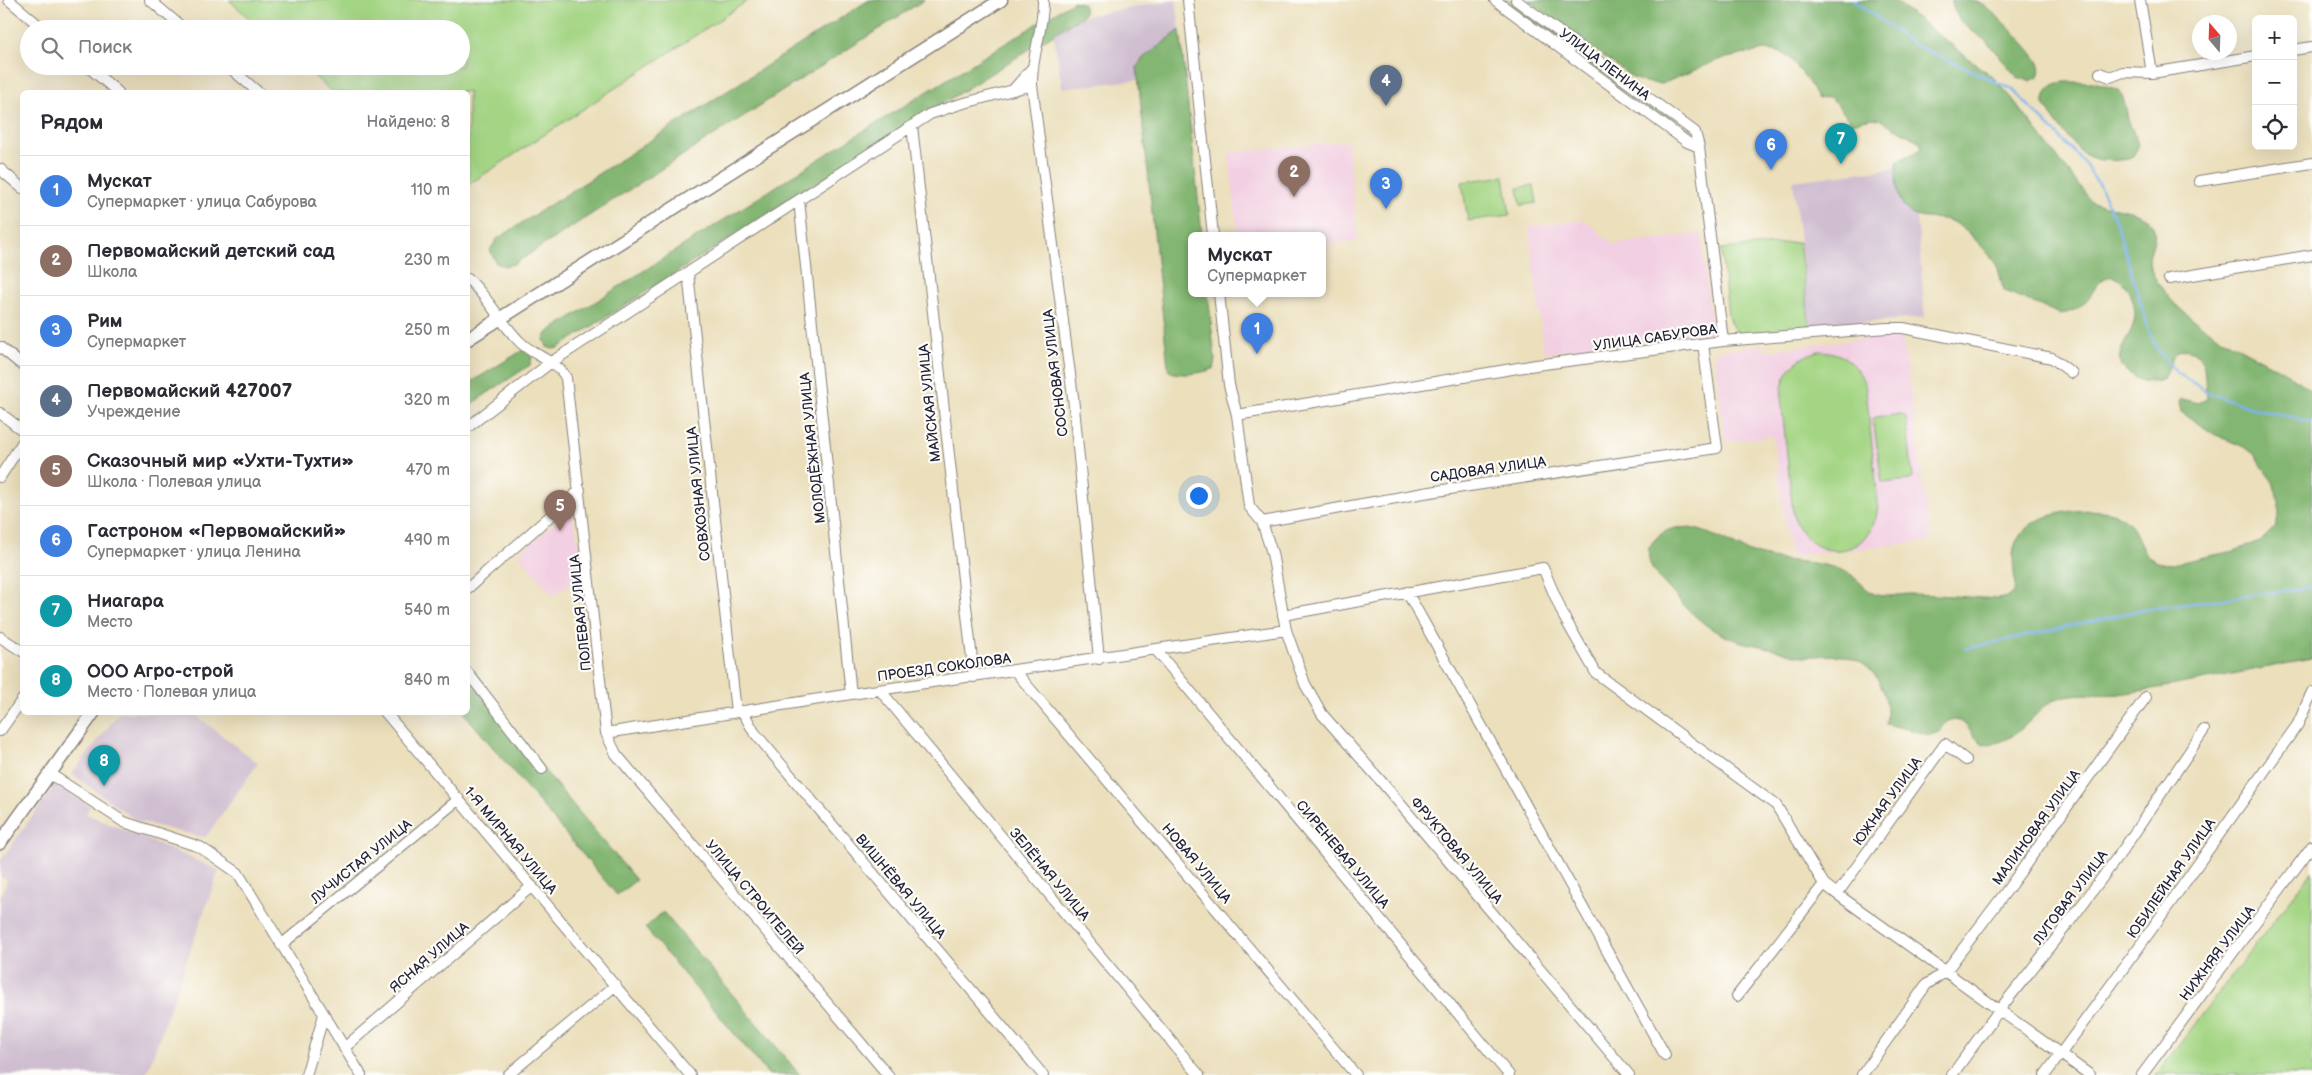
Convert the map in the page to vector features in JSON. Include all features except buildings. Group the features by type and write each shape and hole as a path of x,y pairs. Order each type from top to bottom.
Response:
{"street":[{"path":"9,0 32,20"},
{"path":"150,0 173,20"},
{"path":"470,338 1001,0"},
{"name":"СОСНОВАЯ УЛИЦА","path":"1043,0 1044,16 1033,67 1032,85 1073,397 1098,659"},
{"path":"1188,0 1213,232"},
{"name":"УЛИЦА ЛЕНИНА","path":"1495,0 1687,142 1699,147"},
{"name":"УЛИЦА ЛЕНИНА","path":"1516,0 1695,132 1699,147 1722,341"},
{"path":"2140,0 2152,73"},
{"path":"2297,49 2312,47"},
{"path":"2100,72 2110,77 2123,72 2152,73 2252,57"},
{"path":"1013,90 1033,67"},
{"path":"98,75 116,90"},
{"path":"238,75 256,90"},
{"path":"470,425 550,363 912,126 943,109 1032,85"},
{"name":"МАЙСКАЯ УЛИЦА","path":"912,126 974,677"},
{"path":"2199,181 2312,163"},
{"path":"0,169 20,186"},
{"name":"МОЛОДЁЖНАЯ УЛИЦА","path":"799,200 851,694"},
{"path":"2169,279 2312,255"},
{"name":"СОВХОЗНАЯ УЛИЦА","path":"688,273 740,712"},
{"name":"ПОЛЕВАЯ УЛИЦА","path":"470,281 480,290 518,341 535,355 558,366 566,378 606,733"},
{"name":"ФРУКТОВАЯ УЛИЦА","path":"1219,297 1228,385 1237,415 1249,506 1262,522 1272,553 1286,630 1305,684 1322,714 1629,1075"},
{"name":"УЛИЦА САБУРОВА","path":"1237,415 1536,365 1722,341 1887,328 1903,328 2052,358 2072,373"},
{"name":"САДОВАЯ УЛИЦА","path":"1262,522 1424,493 1717,448 1703,344"},
{"path":"0,347 20,363"},
{"path":"0,413 20,428"},
{"path":"0,477 20,446"},
{"path":"470,586 580,490"},
{"path":"1283,615 1543,568 1564,617 1596,673 1776,805 1824,884 2090,1075"},
{"path":"1408,592 1665,1055"},
{"name":"ПРОЕЗД СОКОЛОВА","path":"606,733 851,694 1286,630"},
{"path":"0,637 20,650"},
{"name":"СИРЕНЕВАЯ УЛИЦА","path":"1156,650 1509,1075"},
{"name":"НОВАЯ УЛИЦА","path":"1015,671 1303,1009 1356,1075"},
{"path":"470,677 542,769"},
{"name":"ЗЕЛЁНАЯ УЛИЦА","path":"880,690 1199,1075"},
{"name":"ЮБИЛЕЙНАЯ УЛИЦА","path":"2045,1075 2298,724 2312,692"},
{"name":"МАЛИНОВАЯ УЛИЦА","path":"1946,971 2008,889 2146,698"},
{"path":"0,731 20,703"},
{"name":"ВИШНЁВАЯ УЛИЦА","path":"740,712 754,732 1043,1075"},
{"path":"0,843 92,715"},
{"name":"1-Я МИРНАЯ УЛИЦА","path":"388,715 690,1075"},
{"name":"ЛУГОВАЯ УЛИЦА","path":"1952,1075 2000,1009 2067,925 2125,847 2177,773 2204,730"},
{"name":"УЛИЦА СТРОИТЕЛЕЙ","path":"606,733 616,754 888,1075"},
{"name":"ЮЖНАЯ УЛИЦА","path":"1837,894 1945,744 1966,760"},
{"path":"50,774 124,822 200,847 238,873 361,1075"},
{"name":"ЛУЧИСТАЯ УЛИЦА","path":"281,945 459,799"},
{"name":"НИЖНЯЯ УЛИЦА","path":"2142,1075 2312,846"},
{"path":"1737,996 1824,884"},
{"name":"ЯСНАЯ УЛИЦА","path":"344,1048 532,886"},
{"path":"1862,1075 1926,985 1946,971"},
{"path":"508,1075 616,985"},
{"path":"306,1075 324,1014"}],"shaded area":[{"path":"1176,0 1180,30 1138,63 1138,80 1062,88 1052,22"},
{"path":"1347,141 1358,241 1326,245 1326,232 1238,232 1229,153"},
{"path":"1896,168 1896,177 1904,205 1917,217 1925,317 1810,328 1793,181"},
{"path":"1585,220 1613,244 1701,234 1712,333 1544,353 1529,227"},
{"path":"1902,334 1931,541 1790,556 1773,436 1725,442 1714,351 1764,345 1765,351"},
{"path":"571,509 584,571 554,596 518,554"},
{"path":"117,715 196,715 258,763 205,838 137,821 72,774"},
{"path":"55,785 90,806 86,814 219,870 146,1075 0,1075 0,899 7,880 0,876 0,861"}],"green space":[{"path":"229,0 749,0 470,184 470,90 330,90 313,75 470,75 470,20 251,20"},
{"path":"869,0 924,0 514,264 505,266 496,263 490,250 497,239"},
{"path":"1501,0 1511,0 1693,134 1689,139"},
{"path":"1528,0 1894,0 1995,79 2091,201 2135,213 2148,220 2152,225 2154,237 2149,261 2150,267 2157,281 2173,302 2204,327 2296,379 2312,391 2312,659 2120,694 2070,695 2056,699 2047,705 2016,734 1996,743 1983,744 1965,724 1955,719 1942,726 1941,731 1930,735 1886,724 1887,712 1883,690 1872,672 1864,664 1854,659 1837,655 1796,655 1738,641 1706,625 1656,575 1650,562 1648,555 1649,547 1661,534 1674,528 1689,528 1704,532 1762,556 1834,567 1854,577 1869,591 1881,596 1911,594 1998,599 2007,597 2014,592 2013,554 2016,542 2022,532 2028,527 2046,517 2082,510 2095,510 2118,515 2132,527 2146,555 2160,563 2172,564 2234,551 2260,542 2275,527 2279,514 2279,502 2273,482 2254,454 2246,448 2214,434 2181,412 2179,402 2181,399 2198,403 2207,399 2204,367 2199,355 2184,349 2179,351 2172,360 2164,379 2152,382 2146,382 2135,377 2121,366 2121,350 2133,325 2135,315 2134,304 2128,290 2120,280 2114,277 2104,279 2081,305 2073,311 2060,314 2005,291 1997,266 1992,258 1978,242 1957,224 1943,219 1919,217 1906,209 1898,194 1896,177 1898,161 1922,149 1920,142 1879,119 1871,118 1852,123 1831,97 1818,99 1807,80 1791,59 1782,53 1774,51 1764,50 1718,60 1662,84 1644,82 1633,78"},
{"path":"1950,0 1977,1 1991,11 2037,59 2041,68 2039,77 2029,81 2017,77 1986,41 1960,22"},
{"path":"1074,1 1083,5 1084,12 1081,17 558,348 547,347 544,339 548,332 841,145"},
{"path":"1180,30 1202,232 1188,232 1188,297 1208,297 1215,360 1213,369 1197,373 1174,373 1169,371 1168,367 1137,67 1142,59"},
{"path":"2064,82 2093,82 2119,90 2137,141 2138,147 2133,156 2115,161 2095,159 2084,154 2074,144 2044,104 2046,92 2055,84"},
{"path":"1504,176 1510,215 1468,221 1462,182"},
{"path":"1534,185 1537,203 1521,205 1518,188"},
{"path":"1799,242 1810,328 1743,336 1733,328 1728,315 1721,249"},
{"path":"523,350 532,357 530,365 470,405 470,383"},
{"path":"1819,351 1836,354 1849,361 1855,366 1866,389 1878,503 1874,522 1866,536 1854,546 1840,550 1826,549 1812,543 1801,531 1793,513 1781,398 1782,389 1787,374 1796,362"},
{"path":"1902,414 1906,417 1913,478 1882,483 1873,419"},
{"path":"470,681 636,880 617,895 466,715 470,715"},
{"path":"2312,871 2312,1075 2156,1075"},
{"path":"663,912 800,1075 769,1075 645,928"}],"waterway":[{"path":"1854,0 1913,44 2012,89 2082,160 2100,187 2116,221 2149,331 2158,350 2176,372 2209,393 2253,408 2312,422"},
{"path":"1965,649 2142,610 2312,587"}],"place":[{"name":"Первомайский 427007","path":"1386,106"},
{"name":"Ниагара","path":"1841,164"},
{"name":"Гастроном «Первомайский»","path":"1771,170"},
{"name":"Первомайский детский сад","path":"1294,197"},
{"name":"Рим","path":"1386,209"},
{"name":"Мускат","path":"1257,354"},
{"name":"Сказочный мир «Ухти-Тухти»","path":"560,531"},
{"name":"ООО Агро-строй","path":"104,786"}]}
